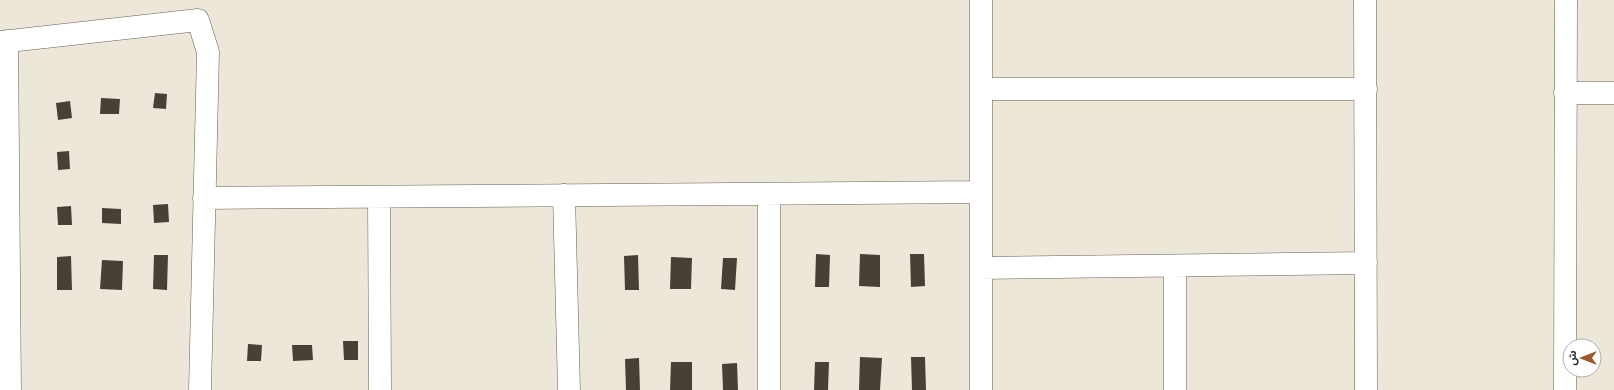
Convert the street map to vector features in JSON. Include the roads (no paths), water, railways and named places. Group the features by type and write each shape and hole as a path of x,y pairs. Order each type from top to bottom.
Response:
{"street":[{"path":"981,0 981,390"},
{"path":"1365,0 1366,390"},
{"path":"1565,390 1566,0"},
{"path":"10,390 4,41 198,20 208,52 200,390"},
{"path":"981,89 1366,89"},
{"path":"1565,93 1614,93"},
{"path":"204,198 981,192"},
{"path":"768,194 768,390"},
{"path":"564,195 569,390"},
{"path":"379,197 380,390"},
{"path":"981,268 1366,264"},
{"path":"1174,266 1175,390"}]}
